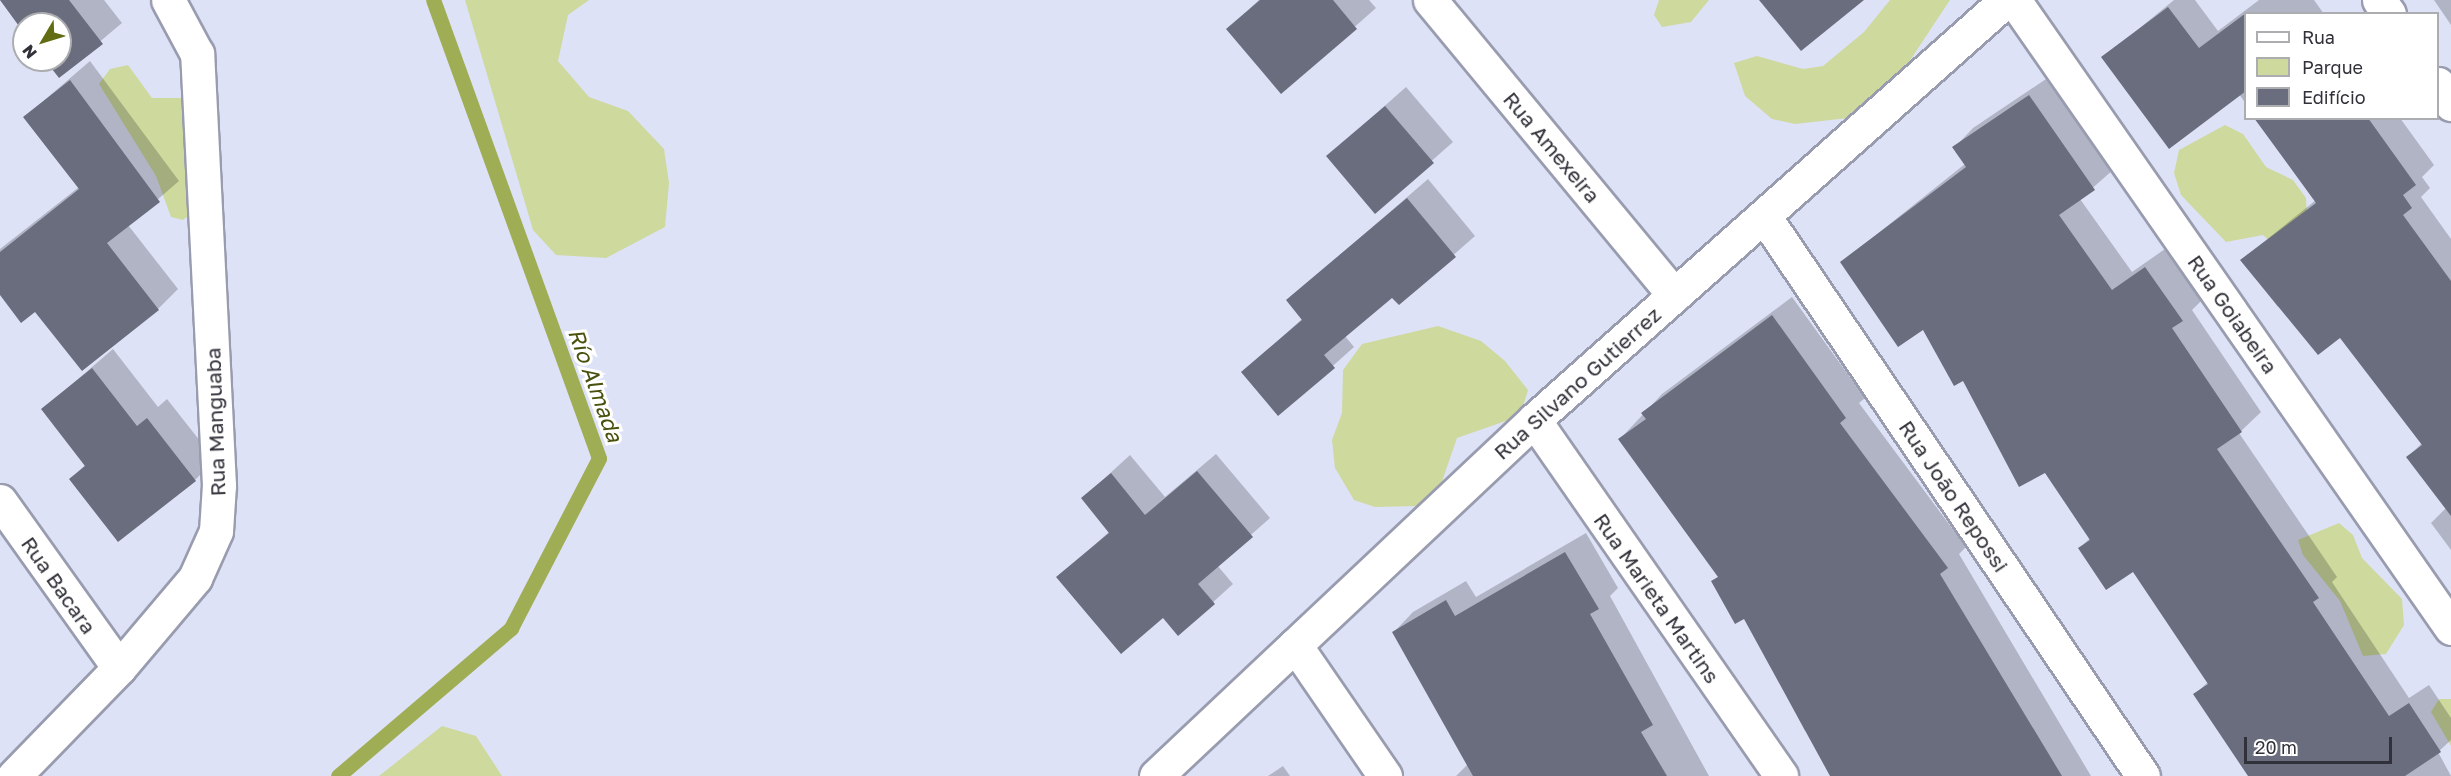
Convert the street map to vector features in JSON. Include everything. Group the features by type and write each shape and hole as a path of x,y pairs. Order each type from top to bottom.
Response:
{"street":[{"name":"Rua Manguaba","path":"14,776 119,668 195,578 216,531 219,485 197,54 168,0"},
{"name":"Rua Amexeira","path":"1430,0 1674,295"},
{"name":"Rua Silvano Gutierrez","path":"1156,776 1534,420 2006,0"},
{"name":"Rua Goiabeira","path":"2014,0 2451,628"},
{"path":"2439,86 2451,104"},
{"name":"Rua João Repossi","path":"1764,216 2143,776"},
{"name":"Rua Marieta Martins","path":"1534,420 1781,776"},
{"name":"Rua Bacara","path":"0,501 119,668"},
{"path":"1295,645 1385,776"}],"green space":[{"path":"465,0 589,0 568,15 558,61 589,97 628,111 664,149 669,183 665,227 606,258 556,255 533,230"},
{"path":"1659,0 1709,0 1691,22 1662,27 1654,15"},
{"path":"1890,0 1950,0 1897,80 1866,116 1795,124 1772,119 1745,96 1734,63 1757,56 1803,69 1823,66 1864,32"},
{"path":"128,65 152,98 187,98 185,159 192,213 183,220 171,217 156,176 99,84 110,69"},
{"path":"2225,125 2243,134 2266,167 2293,180 2306,198 2307,216 2284,254 2263,235 2226,242 2181,195 2174,173 2179,150"},
{"path":"1438,326 1481,341 1505,361 1528,390 1520,416 1457,438 1438,493 1417,506 1375,507 1354,500 1335,468 1332,440 1342,413 1343,370 1362,344"},
{"path":"2339,523 2353,535 2362,558 2402,599 2404,625 2386,654 2363,656 2340,601 2303,555 2298,540"},
{"path":"2439,699 2451,699 2451,746 2431,712"},
{"path":"442,726 476,736 502,776 379,776"}],"building":[{"path":"0,0 69,0 103,44 72,68 72,12 12,12 12,16"},
{"path":"1260,0 1333,0 1357,29 1281,94 1226,29"},
{"path":"1759,0 1864,0 1801,51"},
{"path":"2168,7 2199,48 2244,14 2244,93 2169,149 2101,57"},
{"path":"54,72 67,72 59,78"},
{"path":"70,80 160,202 107,243 159,310 82,371 35,312 21,323 0,295 0,252 79,189 23,117"},
{"path":"2029,95 2095,190 2059,215 2112,290 2145,267 2183,321 2172,328 2242,432 2217,449 2319,598 2313,602 2389,716 2409,703 2441,752 2405,776 2248,776 2193,694 2208,684 2133,572 2106,590 2078,548 2090,540 2045,473 2019,487 1963,381 1954,386 1923,330 1898,347 1840,262 1966,167 1952,147"},
{"path":"1385,106 1434,163 1375,214 1326,156"},
{"path":"2255,120 2369,120 2416,185 2403,195 2412,208 2403,215 2451,281 2451,516 2406,457 2422,445 2340,338 2318,355 2240,260 2316,203"},
{"path":"1407,198 1456,257 1399,305 1392,298 1324,355 1335,368 1278,416 1241,372 1302,320 1286,300"},
{"path":"1772,315 1846,418 1840,423 1948,568 1940,574 2062,776 1830,776 1744,619 1735,624 1711,581 1718,577 1618,439 1646,419 1641,413"},
{"path":"92,368 137,426 147,418 196,481 118,542 69,479 85,466 41,409"},
{"path":"1197,471 1253,537 1198,584 1215,604 1178,636 1163,618 1121,654 1056,577 1109,533 1081,498 1111,473 1145,515"},
{"path":"1565,552 1599,609 1590,614 1653,725 1641,732 1667,776 1473,776 1392,632 1446,600 1455,616"}],"waterway":[{"name":"Río Almada","path":"338,776 511,628 599,458 433,0"}]}
